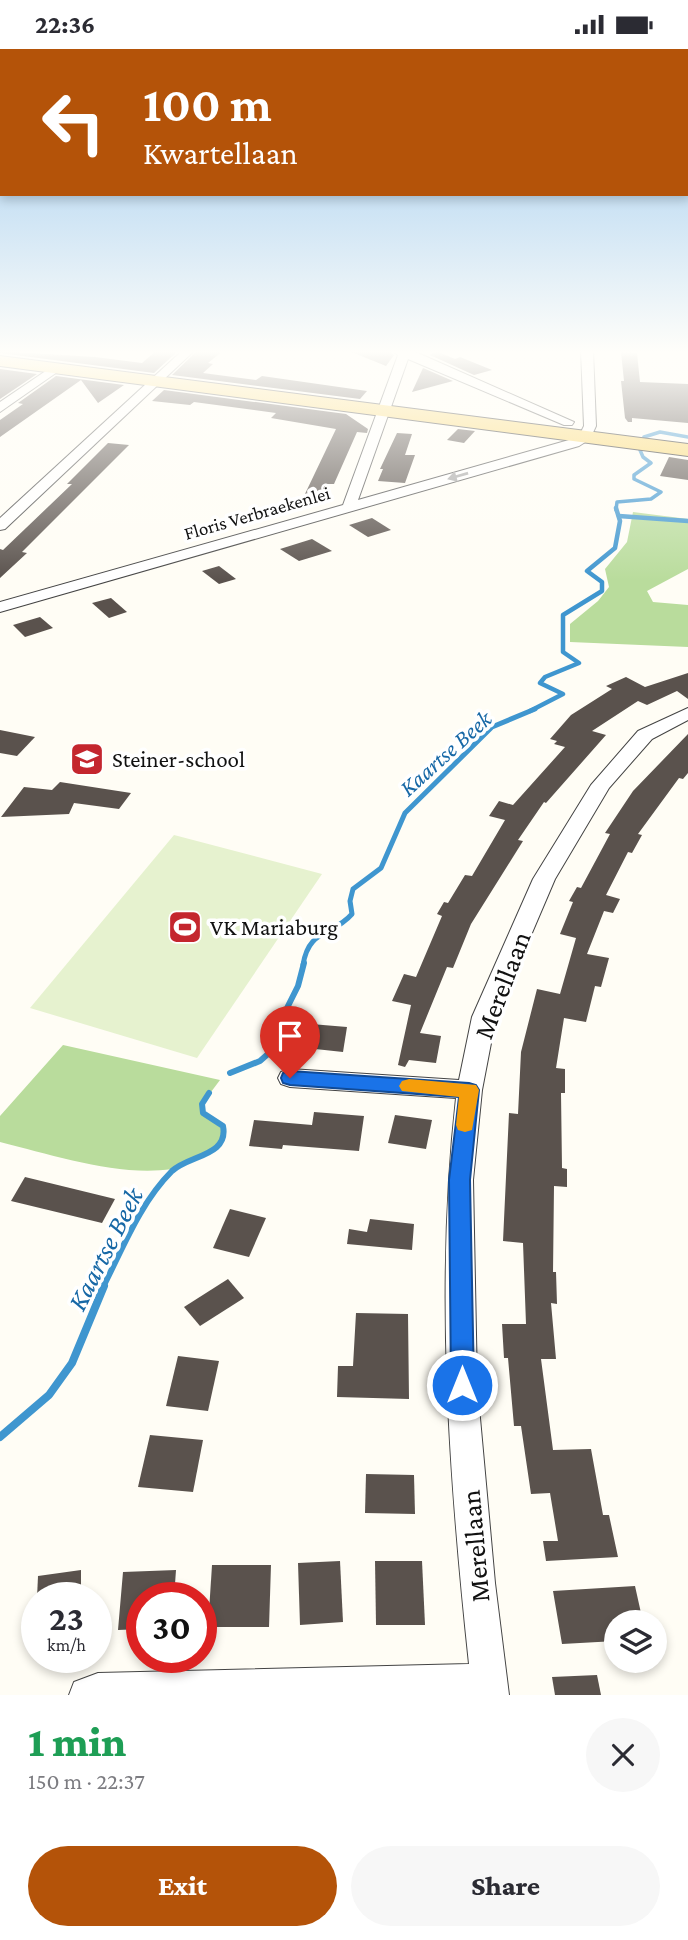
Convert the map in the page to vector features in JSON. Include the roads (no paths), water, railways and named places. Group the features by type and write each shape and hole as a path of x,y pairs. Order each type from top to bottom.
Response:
{"main road":[{"path":"514,427 688,450"}],"street":[{"path":"0,526 106,427"},
{"path":"349,507 378,427"},
{"path":"585,436 590,427"},
{"name":"Floris Verbraekenlei","path":"0,607 574,443 585,436"},
{"name":"Merellaan","path":"490,1688 462,1385 460,1180 469,1090 484,1017 544,879 601,785 645,735 688,713"},
{"path":"290,1078 469,1090"},
{"path":"87,1695 98,1691 490,1688"}],"waterway":[{"name":"Kaartse Beek","path":"644,437 660,432 688,437"},
{"name":"Kaartse Beek","path":"616,509 617,502 651,499 661,492 634,479 634,475 651,463 643,457 640,450"},
{"name":"Kaartse Beek","path":"530,711 563,694 540,683 545,677 579,663 563,652 563,615 602,591 602,582 587,571 615,548 620,521 616,509"},
{"path":"619,516 688,521"},
{"name":"Kaartse Beek","path":"303,965 310,945 352,914 350,901 353,889 381,868 405,813 492,727 535,709"},
{"name":"Kaartse Beek","path":"230,1073 260,1061 278,1045 283,1016 298,986 304,963"},
{"name":"Kaartse Beek","path":"103,1287 133,1226 161,1184 179,1166 206,1154 220,1143 223,1126 203,1113 202,1104 209,1093"},
{"name":"Kaartse Beek","path":"0,1437 49,1395 72,1363 104,1286"}],"place":[{"name":"Steiner-school","path":"87,759"},
{"name":"VK Mariaburg","path":"185,927"}]}
